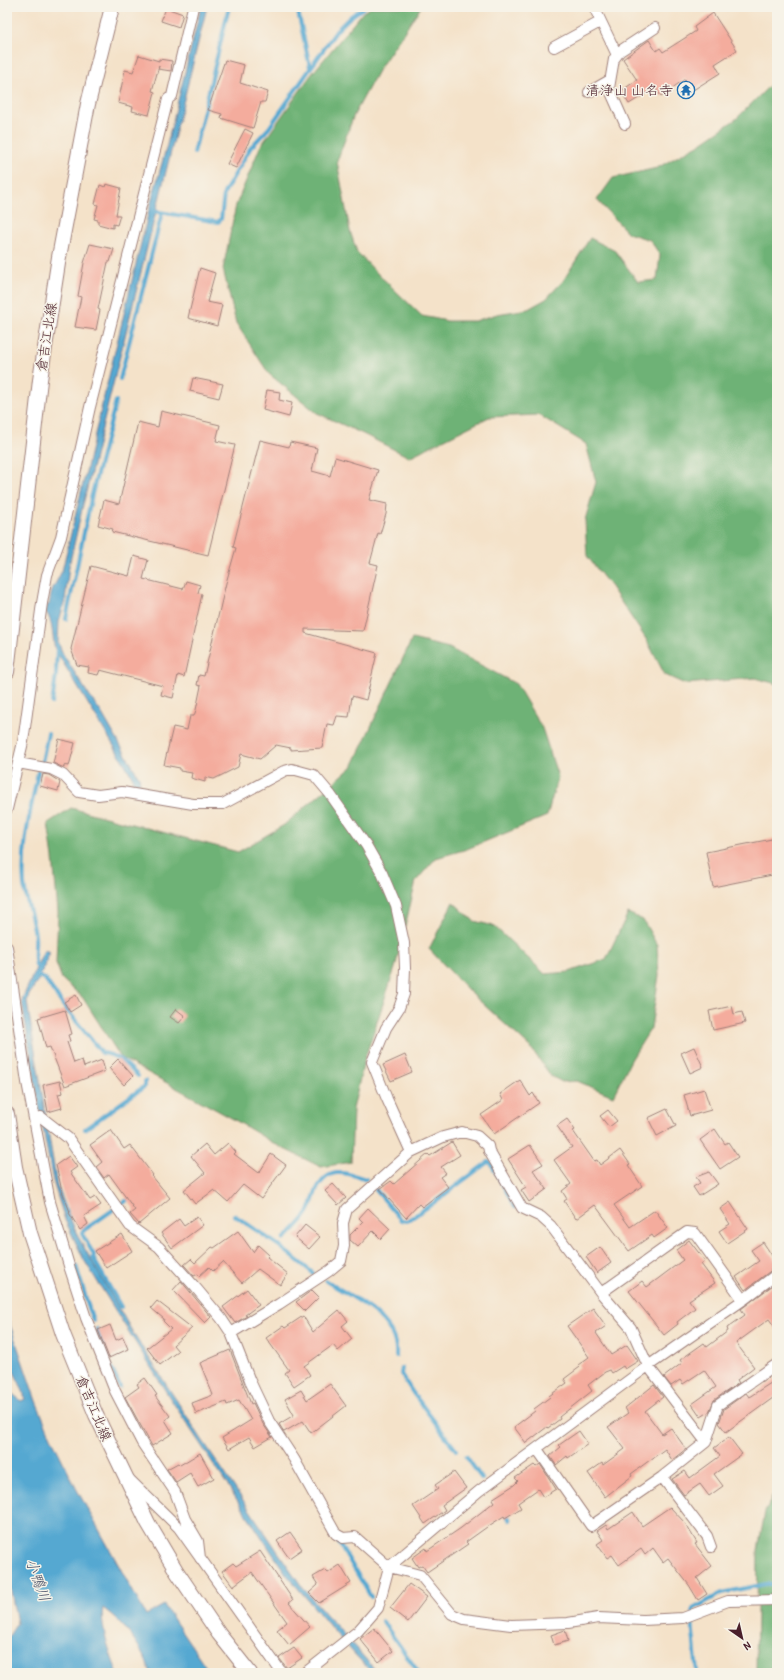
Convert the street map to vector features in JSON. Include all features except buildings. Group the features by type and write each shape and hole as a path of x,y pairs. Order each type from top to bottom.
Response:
{"main road":[{"name":"倉吉江北線","path":"7,672 40,380 59,257 88,104 112,7"},
{"name":"倉吉江北線","path":"7,1114 15,1166 30,1233 63,1334 96,1415 148,1523 177,1572 219,1634 250,1673"}],"street":[{"path":"7,809 22,742 47,575 61,537 90,407 168,99 172,96 193,7"},
{"path":"594,7 617,55"},
{"path":"554,47 600,22"},
{"path":"625,124 609,88 614,59 620,51 655,28"},
{"path":"589,92 610,80"},
{"path":"18,763 51,768 64,775 79,792 98,795 122,792 193,804 223,804 284,771 292,769 314,775 330,794 366,845 382,873 396,906 404,943 404,994 399,1008 386,1028 372,1062 411,1152"},
{"path":"7,947 34,1118 50,1202 70,1269 86,1318 115,1391 142,1443 175,1492 185,1519 198,1541 200,1558"},
{"path":"34,1118 41,1117 68,1138 130,1226 158,1247 178,1267 221,1318 231,1333 250,1381 269,1421 294,1460 336,1534 343,1538 355,1537 389,1566 420,1575 452,1614 464,1619 511,1625 568,1623 598,1618 643,1620 683,1618 728,1601 777,1600"},
{"path":"231,1333 329,1271 340,1261 344,1246 343,1223 347,1208 411,1152 443,1137 462,1132 477,1136 488,1146 489,1151 522,1208 542,1217 551,1226 601,1293 631,1329 648,1366 706,1442"},
{"path":"601,1293 687,1232 695,1233 743,1300"},
{"path":"305,1673 358,1631 378,1608 389,1566 479,1491 648,1366 743,1300 777,1274"},
{"path":"536,1449 591,1526 662,1477 706,1442 718,1405 777,1364"},
{"path":"123,1473 179,1528 282,1673"},
{"path":"662,1477 707,1536 711,1546"}],"green space":[{"path":"372,7 421,7 379,69 354,115 337,161 350,231 357,252 422,316 447,321 475,321 497,314 528,309 546,299 563,281 590,238 615,251 638,282 657,280 660,255 650,240 628,233 597,200 613,178 657,168 698,145 736,119 777,78 777,684 755,678 685,684 665,675 646,639 611,587 587,556 585,520 596,482 586,444 539,415 489,417 409,457 317,413 269,374 236,323 223,269 236,205 260,147 311,75 363,12"},
{"path":"412,639 449,648 516,684 542,728 558,777 547,816 467,849 436,858 416,881 395,968 364,1061 353,1109 351,1162 321,1167 280,1147 235,1120 121,1058 83,998 62,979 56,963 58,912 48,823 71,808 238,852 284,825 352,767"},
{"path":"453,902 474,921 494,926 545,974 569,972 606,959 628,913 643,920 657,945 659,975 651,1028 631,1060 613,1096 577,1081 562,1082 551,1076 531,1048 471,993 429,949"},
{"path":"777,1488 777,1673 756,1673 758,1550 765,1512"}],"water":[{"path":"201,7 207,7 83,505 69,566 65,601 59,621 58,642 63,654 101,712 139,777 140,783 138,786 132,785 133,778 55,649 51,624 46,612 52,590 62,571 149,210 167,145"},
{"path":"44,950 50,952 39,979 29,995 27,1002 57,1185 77,1235 136,1338 201,1438 289,1568 303,1588 378,1673 372,1673 339,1637 286,1574 168,1395 84,1260 65,1220 53,1181 22,1002"},
{"name":"小鴨川","path":"7,1316 36,1401 51,1437 76,1488 146,1615 164,1605 210,1673 151,1673 138,1645 119,1621 103,1608 102,1614 104,1631 112,1659 118,1673 7,1673 7,1639 17,1623 7,1571 7,1389 21,1401 25,1399 23,1390 10,1361"}],"waterway":[{"path":"194,153 229,7"},
{"path":"297,7 310,67"},
{"path":"154,211 218,222 221,219 224,193 251,147 269,128 337,30 350,17 364,7"},
{"path":"120,379 162,213"},
{"path":"66,619 92,494 116,401"},
{"path":"52,703 56,675 57,646"},
{"path":"42,762 48,733"},
{"path":"36,966 35,936 25,891 23,870 27,828 38,772"},
{"path":"40,977 45,979 63,1005 102,1053 117,1058 138,1076"},
{"path":"85,1129 145,1086 145,1081"},
{"path":"376,1190 401,1220 407,1221 488,1162 491,1163 515,1207"},
{"path":"284,1239 302,1221 309,1211 316,1191 321,1183 331,1174 344,1173 366,1179"},
{"path":"121,1307 93,1258 94,1255 82,1234 84,1230 126,1201"},
{"path":"234,1215 278,1245 313,1273"},
{"path":"76,1266 93,1321"},
{"path":"326,1281 361,1302 382,1320 390,1331 395,1343 396,1356"},
{"path":"97,1329 107,1357"},
{"path":"110,1365 120,1387"},
{"path":"402,1368 401,1374 413,1393 456,1450"},
{"path":"466,1456 482,1479"},
{"path":"505,1513 510,1520"},
{"path":"339,1543 371,1597"},
{"path":"693,1611 693,1609 722,1593 766,1584 777,1584"},
{"path":"382,1621 419,1673"},
{"path":"692,1622 697,1673"}],"place":[{"name":"清浄山 山名寺","path":"686,90"}]}
